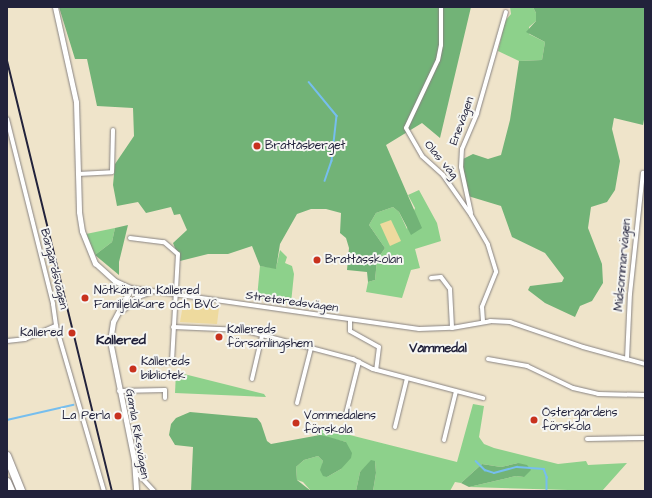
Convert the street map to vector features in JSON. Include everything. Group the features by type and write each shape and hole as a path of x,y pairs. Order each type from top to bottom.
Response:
{"highway":[{"path":"7,456 21,491"},
{"path":"7,482 11,491"}],"street":[{"path":"55,7 76,102 81,225 91,256 107,274 131,288"},
{"name":"Olas väg","path":"441,7 441,45 438,60 406,128 422,156 443,175 471,215 488,245 495,267 495,276 482,309 483,321"},
{"name":"Enevägen","path":"471,215 461,167 462,149 477,114 506,12"},
{"name":"Bangårdsvägen","path":"7,119 53,304 56,326 104,491"},
{"path":"78,174 112,172 113,130"},
{"name":"Midsommarvägen","path":"627,359 630,294 643,173"},
{"path":"130,238 164,242 174,248 179,261 173,326 172,362 160,363"},
{"path":"431,278 441,277 450,289 452,328"},
{"name":"Streteredsvägen","path":"131,288 176,296 419,329 452,328 483,321 519,324 583,347 645,364"},
{"name":"Gamla Riksvägen","path":"131,288 112,327 110,341 135,474 136,491"},
{"name":"Gamla Riksvägen","path":"119,312 138,296 149,292"},
{"path":"350,320 350,331 374,342 379,347 376,370"},
{"path":"7,341 25,339 56,326"},
{"path":"173,326 234,329 311,348 359,362 376,370 483,398"},
{"path":"252,379 262,336"},
{"path":"297,403 311,348"},
{"path":"488,359 527,366 573,388 598,394 645,395"},
{"path":"346,414 359,362"},
{"path":"395,427 407,378"},
{"path":"119,391 165,390 165,398"},
{"path":"444,440 456,391"},
{"path":"587,439 645,438"},
{"path":"135,474 139,474 154,491"}],"green space":[{"path":"59,7 471,7 440,138 422,123 386,145 422,228 411,235 399,212 393,207 376,213 369,225 385,248 377,260 375,280 368,282 367,272 347,270 349,248 346,238 340,233 341,213 326,209 311,209 297,214 280,244 276,269 260,266 252,246 228,254 208,254 180,261 173,243 187,230 180,214 174,215 171,207 146,213 138,202 117,206 113,185 115,164 134,136 133,108 97,106 87,59 75,59"},
{"path":"510,7 533,7 536,13 536,21 529,27 529,34 545,42 542,60 519,61 498,51 505,21 511,14"},
{"path":"533,7 645,7 645,114 643,125 614,118 612,129 620,161 615,190 607,202 591,207 588,228 602,264 603,283 592,301 580,306 575,317 545,303 528,290 530,286 562,282 564,278 545,253 512,237 501,206 468,196 464,173 463,159 473,154 488,159 501,155 510,120 519,61 542,60 545,42 526,32 536,21 536,13"},
{"path":"419,190 437,223 441,241 415,249 420,268 411,270 402,298 366,292 368,282 375,280 377,260 385,248 369,225 376,213 393,207 399,212 407,229 415,208 408,195"},
{"path":"128,225 119,262 119,275 95,255 112,242 115,228"},
{"path":"115,228 112,242 95,255 86,234"},
{"path":"280,250 287,257 285,263 292,266 294,274 291,303 257,298 260,266 276,268"},
{"path":"176,372 264,394 266,397 175,393"},
{"path":"473,404 484,406 479,437 484,444 494,448 558,464 586,461 588,465 627,463 602,491 469,487 516,476 524,477 518,463 501,467 482,464 461,483 455,482 450,491 373,491 376,473 375,461 360,472 356,491 311,491 303,482 297,480 296,467 304,460 318,456 323,461 322,466 327,477 341,469 346,442 317,435 318,427 457,462"},
{"path":"190,412 257,418 261,423 267,441 271,444 320,435 329,437 346,442 352,453 351,458 341,469 327,477 323,476 320,470 323,461 318,456 304,460 296,467 297,480 311,491 191,491 193,447 175,445 169,435 171,424 176,418"},
{"path":"371,460 375,461 376,473 373,491 356,491 360,472"},
{"path":"518,463 527,465 531,470 524,477 516,476 469,487 461,483 482,464 501,467"}],"sand":[{"path":"391,220 401,241 390,246 380,224"},
{"path":"186,303 219,308 217,324 180,322 183,305"}],"waterway":[{"path":"309,82 337,116 332,161 325,181"},
{"path":"7,420 73,405"},
{"path":"476,461 485,470 494,473 517,467 544,469 547,477 547,491"}],"railway":[{"path":"7,59 112,491"}],"place":[{"name":"Brattåsberget","path":"257,146"},
{"name":"Brattåsskolan","path":"317,260"},
{"name":"Nötkärnan Kållered Familjeläkare och BVC","path":"85,298"},
{"name":"Kållered","path":"72,333"},
{"name":"Kållereds församlingshem","path":"219,337"},
{"name":"Kållereds bibliotek","path":"133,369"},
{"name":"La Perla","path":"118,416"},
{"name":"Östergårdens förskola","path":"534,420"},
{"name":"Vommedalens förskola","path":"296,423"}],"district":[{"name":"Kållered","path":"121,340"},
{"name":"Våmmedal","path":"438,348"}]}
